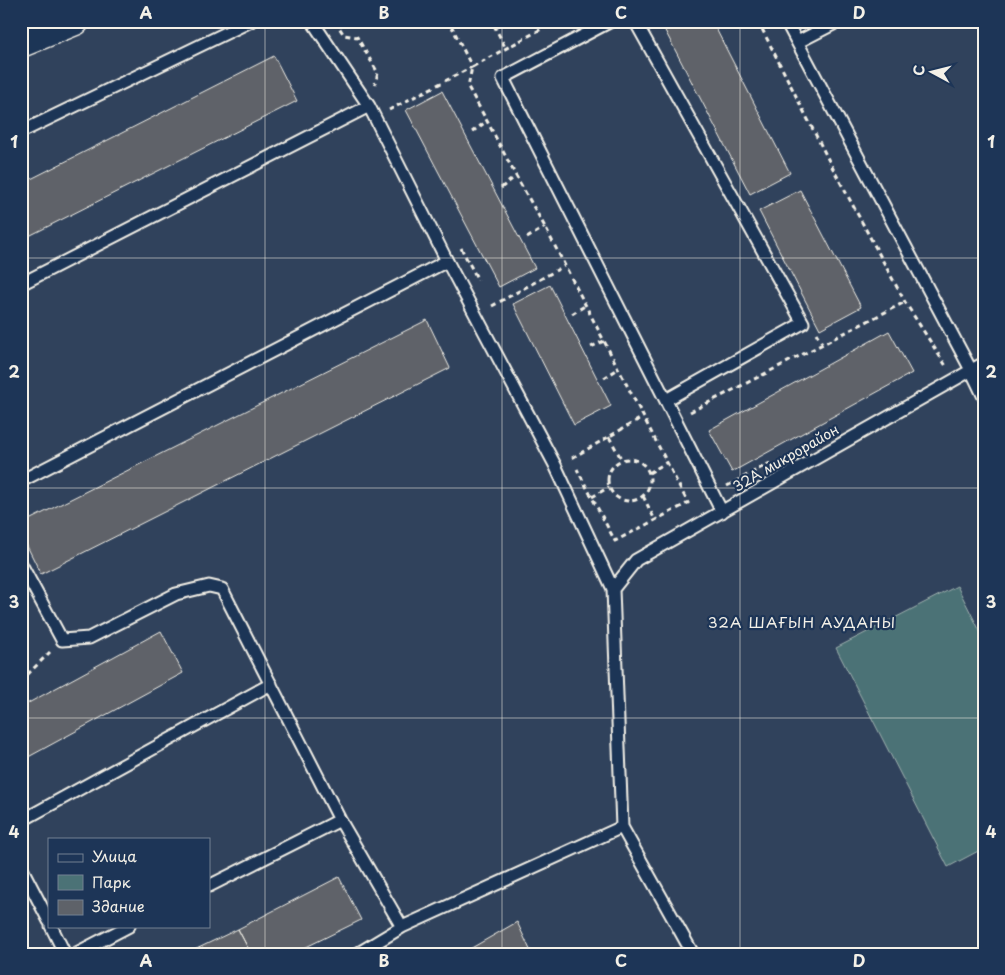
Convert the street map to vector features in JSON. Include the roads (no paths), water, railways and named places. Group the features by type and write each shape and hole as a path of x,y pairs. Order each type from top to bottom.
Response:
{"main road":[{"path":"21,43 75,21"}],"lane":[{"path":"21,132 251,21"},
{"path":"312,21 369,106 447,260 555,465 613,589 622,827 693,954"},
{"path":"611,21 503,78 722,512"},
{"path":"635,21 803,323 666,400"},
{"path":"786,21 984,397"},
{"path":"798,42 839,21"},
{"path":"21,284 369,106"},
{"path":"21,481 447,260"},
{"name":"32А микрорайон","path":"613,589 636,560 984,363"},
{"path":"21,564 62,640 89,638 176,594 208,586 222,589 340,820 402,927"},
{"path":"21,821 271,684"},
{"path":"210,885 340,820"},
{"path":"357,954 402,927 622,827"},
{"path":"21,867 48,920"},
{"path":"52,928 65,954"},
{"path":"75,954 126,928"}],"district":[{"name":"32А ШАҒЫН АУДАНЫ","path":"802,623"}]}
